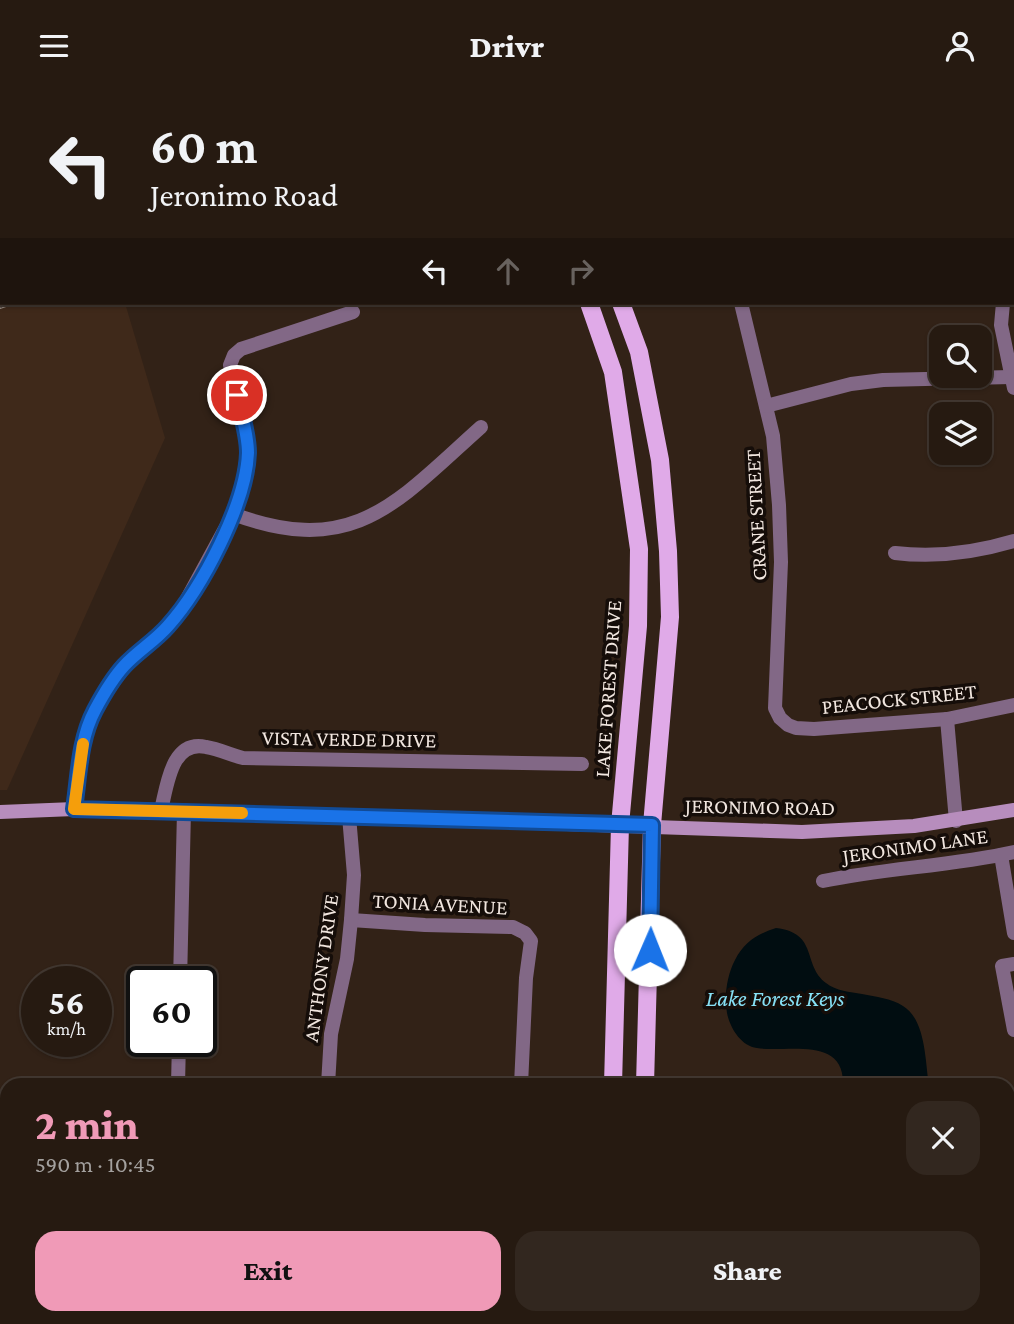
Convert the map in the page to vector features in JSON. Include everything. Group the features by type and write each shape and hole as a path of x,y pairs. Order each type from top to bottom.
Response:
{"main road":[{"name":"LAKE FOREST DRIVE","path":"591,305 613,372 639,549 638,626 620,825 613,1078"},
{"path":"622,305 639,352 660,460 668,551 670,617 652,825 645,1078"},
{"name":"JERONIMO ROAD","path":"0,812 161,810 802,832 914,826 1014,810"}],"street":[{"name":"CRANE STREET","path":"741,305 773,436 781,562 775,708 779,718 788,725"},
{"path":"766,406 850,384 883,380 1012,383 1001,325 1003,305"},
{"path":"74,809 86,730 95,709 125,665 167,627 182,608 233,514 241,493 248,450 230,365 234,355 242,349 353,312"},
{"path":"233,514 257,523 296,530 331,530 349,525 384,510 481,427"},
{"path":"895,552 924,556 956,554 1014,541"},
{"name":"PEACOCK STREET","path":"788,725 814,729 947,719 1014,705"},
{"path":"947,719 956,821"},
{"name":"VISTA VERDE DRIVE","path":"161,810 177,756 196,746 205,746 243,758 582,764"},
{"path":"180,966 184,811"},
{"name":"ANTHONY DRIVE","path":"328,1078 331,1034 347,960 351,920 354,875 349,816"},
{"path":"1007,853 1014,933"},
{"name":"JERONIMO LANE","path":"822,881 864,873 939,866 1007,853"},
{"name":"TONIA AVENUE","path":"351,920 513,927 526,933 531,941 526,978 521,1078"},
{"path":"1014,964 1002,966 1014,1030"},
{"path":"178,1078 179,1057"}],"shaded area":[{"path":"0,305 126,305 165,438 7,790 0,790"}],"water":[{"name":"Lake Forest Keys","path":"776,928 790,931 799,936 814,968 830,986 888,999 911,1012 923,1042 928,1078 842,1078 841,1069 834,1059 824,1053 757,1048 741,1040 727,1013 728,979 739,954 757,936"}],"slow traffic":[{"path":"83,744 74,809 242,813"}],"route":[{"path":"237,395 248,450 241,493 233,514 182,608 167,627 125,665 95,709 82,747 74,809 652,825 650,950"}]}
